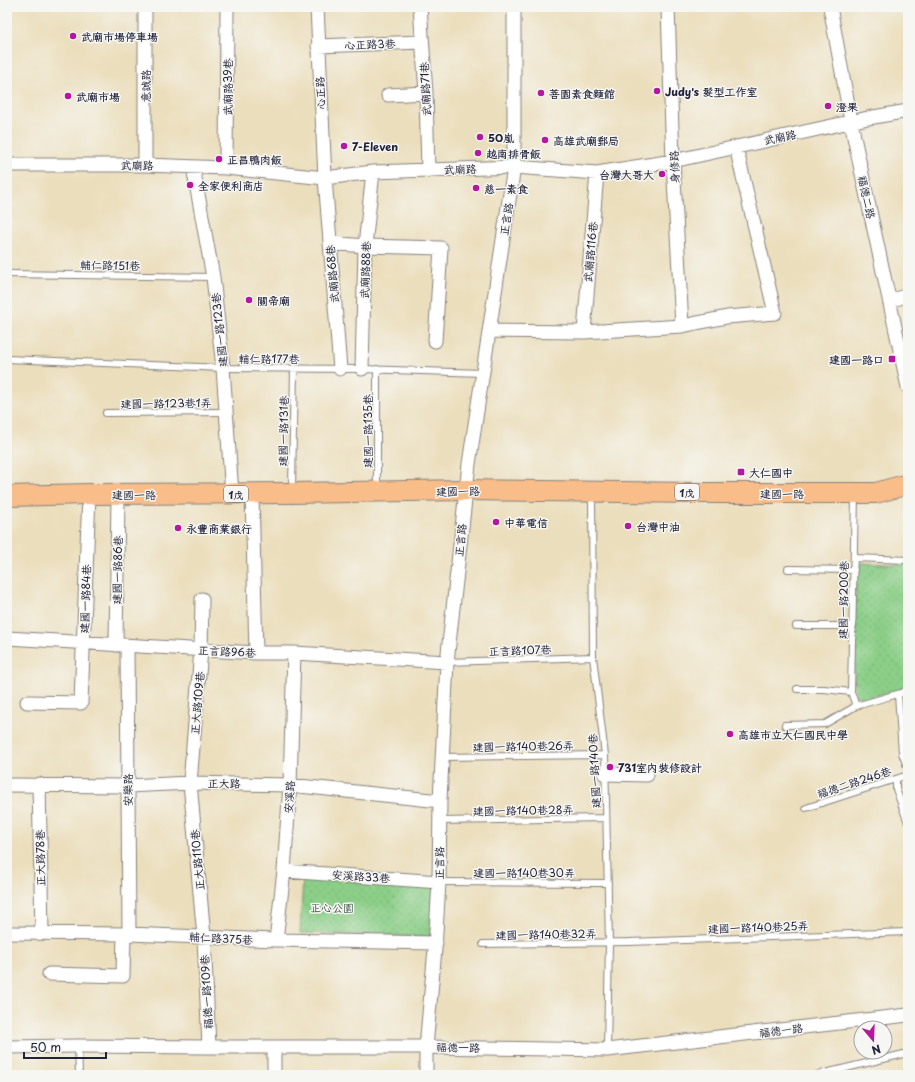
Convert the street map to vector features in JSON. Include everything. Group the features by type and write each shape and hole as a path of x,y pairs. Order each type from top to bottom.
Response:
{"main road":[{"name":"建國一路","path":"7,496 89,494 252,494 466,490 876,493 908,484"}],"street":[{"name":"意誠路","path":"145,7 145,165"},
{"name":"武廟路39巷","path":"226,168 227,7"},
{"name":"心正路","path":"317,7 325,178"},
{"name":"武廟路71巷","path":"420,7 426,93 428,171"},
{"name":"正言路","path":"426,1075 426,1047 436,943 439,882 440,801 447,662 466,490 514,167 514,7"},
{"name":"身修路","path":"668,7 682,326"},
{"name":"福德二路","path":"830,7 851,122 908,387"},
{"name":"心正路3巷","path":"318,46 422,42"},
{"path":"388,95 426,93"},
{"name":"武廟路","path":"7,165 145,165 226,168 325,178 373,172 514,167 597,172 674,161 908,111"},
{"path":"489,331 584,332 682,326 727,317 775,313 736,147"},
{"name":"建國一路123巷","path":"193,167 213,277 223,368 232,494"},
{"name":"武廟路88巷","path":"362,369 365,246 373,172"},
{"name":"武廟路116巷","path":"584,332 597,172"},
{"name":"武廟路68巷","path":"325,178 340,369"},
{"path":"330,243 365,246 441,248 435,341"},
{"path":"890,301 908,295"},
{"name":"建國一路84巷","path":"27,702 81,703 89,494"},
{"path":"252,494 256,653"},
{"name":"建國一路86巷","path":"118,495 121,645"},
{"name":"正大路109巷","path":"190,783 201,650 202,599"},
{"name":"正言路96巷","path":"7,638 256,653 294,653 447,662"},
{"name":"安樂路","path":"49,974 123,976 126,934 127,786 121,645"},
{"name":"安溪路","path":"276,940 284,871 290,785 294,653"},
{"path":"605,774 647,775"},
{"name":"正大路","path":"7,785 39,784 127,786 190,783 290,785 440,801"},
{"name":"正大路110巷","path":"190,783 204,937"},
{"name":"正大路78巷","path":"39,784 42,932"},
{"name":"安溪路33巷","path":"284,871 439,882"},
{"name":"輔仁路375巷","path":"7,933 42,932 276,940 436,943"},
{"name":"福德一路109巷","path":"204,937 209,1047"},
{"name":"福德一路","path":"7,1047 426,1047 607,1050 908,1015"},
{"path":"274,1047 274,1075"}],"lane":[{"name":"輔仁路151巷","path":"7,274 213,277"},
{"name":"輔仁路177巷","path":"7,359 223,368 378,369 483,373"},
{"name":"建國一路131巷","path":"292,493 294,368"},
{"name":"建國一路135巷","path":"377,492 378,369"},
{"name":"建國一路123巷1弄","path":"106,413 226,412"},
{"name":"建國一路140巷","path":"592,492 593,658 605,755 609,943 607,1050"},
{"name":"建國一路200巷","path":"855,493 851,692 856,706"},
{"path":"854,558 908,560"},
{"path":"788,569 854,570"},
{"path":"796,626 853,626"},
{"name":"正言路107巷","path":"447,662 593,658"},
{"path":"797,689 824,689 851,692"},
{"path":"785,725 825,724 856,706 908,691"},
{"path":"898,694 902,754 908,769"},
{"name":"建國一路140巷26弄","path":"442,757 605,755"},
{"name":"福德二路246巷","path":"806,808 908,775"},
{"path":"896,779 896,789 908,823"},
{"name":"建國一路140巷28弄","path":"440,821 606,818"},
{"name":"建國一路140巷30弄","path":"439,882 608,882"},
{"name":"建國一路140巷25弄","path":"609,943 908,932"},
{"name":"建國一路140巷32弄","path":"483,944 609,943"},
{"path":"78,1046 80,1075"},
{"path":"817,1075 908,1053"}],"green space":[{"path":"862,563 908,565 908,687 866,699 856,696 854,692 856,566"},
{"name":"正心公園","path":"303,878 434,887 430,937 300,933"}],"place":[{"name":"武廟市場停車場","path":"73,36"},
{"name":"Judy's 髮型工作室","path":"657,91"},
{"name":"菩園素食麵館","path":"541,93"},
{"name":"武廟市場","path":"68,96"},
{"name":"澄果","path":"828,106"},
{"name":"50嵐","path":"480,137"},
{"name":"高雄武廟郵局","path":"545,140"},
{"name":"7-Eleven","path":"344,146"},
{"name":"越南排骨飯","path":"478,153"},
{"name":"正昌鴨肉飯","path":"219,159"},
{"name":"台灣大哥大","path":"662,174"},
{"name":"全家便利商店","path":"190,185"},
{"name":"慈一素食","path":"476,188"},
{"name":"關帝廟","path":"249,300"},
{"name":"建國一路口","path":"892,359"},
{"name":"大仁國中","path":"741,472"},
{"name":"中華電信","path":"496,522"},
{"name":"台灣中油","path":"628,526"},
{"name":"永豐商業銀行","path":"178,528"},
{"name":"高雄市立大仁國民中學","path":"730,734"},
{"name":"731室內裝修設計","path":"610,767"}]}
